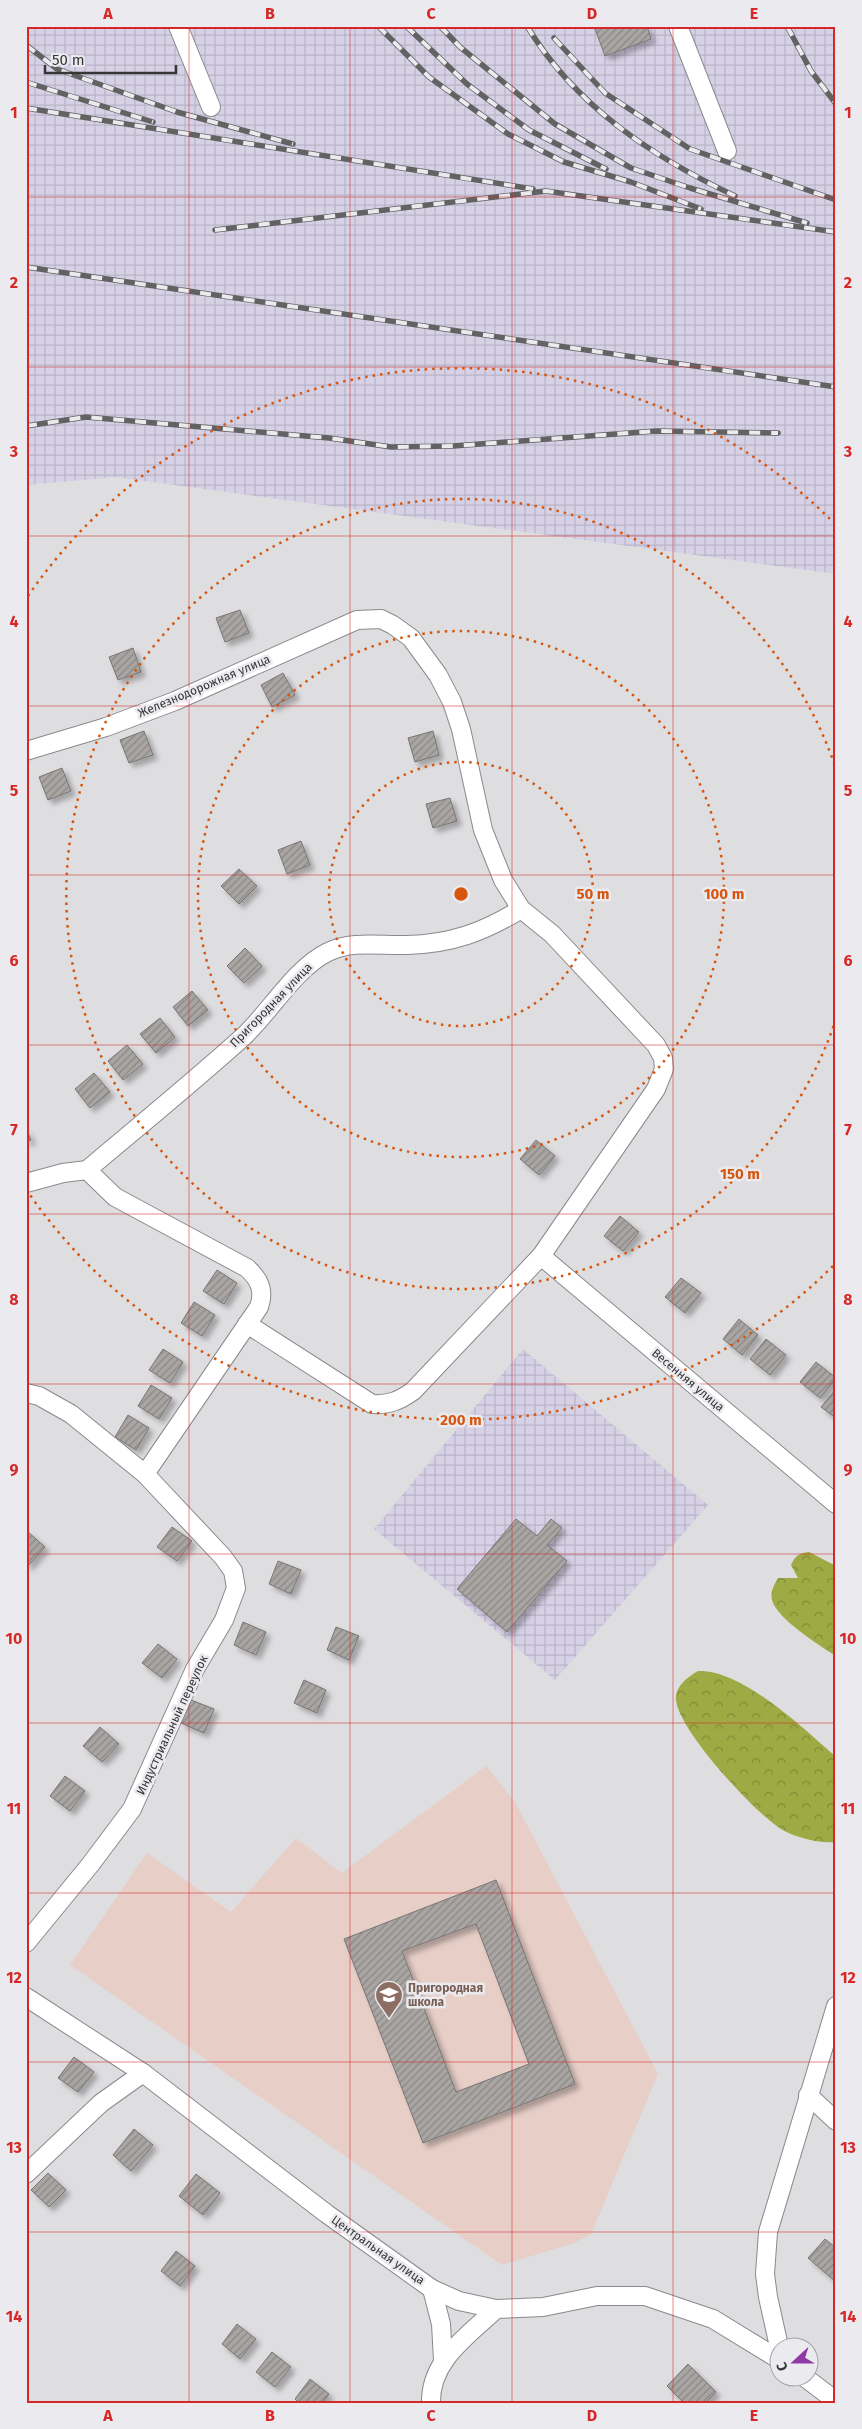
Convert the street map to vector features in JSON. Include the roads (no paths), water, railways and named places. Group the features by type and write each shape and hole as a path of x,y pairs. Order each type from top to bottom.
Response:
{"street":[{"path":"178,26 211,107"},
{"path":"678,26 727,151"},
{"name":"Железнодорожная улица","path":"26,752 175,701 345,624 368,618 381,620 411,638 438,675 452,702 461,729 483,830 496,865 521,909"},
{"path":"247,1324 372,1404 387,1404 400,1400 413,1391 541,1256 656,1088 664,1070 663,1058 656,1045 552,934 521,909"},
{"name":"Пригородная улица","path":"87,1170 244,1036 299,976 327,952 340,947 358,944 409,945 458,938 494,925 521,909"},
{"path":"26,1183 44,1177 87,1170 115,1197 247,1268 257,1277 263,1296 259,1307 145,1474"},
{"name":"Весенняя улица","path":"541,1256 836,1504"},
{"name":"Индустриальный переулок","path":"26,1393 39,1396 72,1414 145,1474 223,1557 233,1571 236,1588 224,1620 195,1669 132,1809 90,1865 26,1943"},
{"name":"Центральная улица","path":"26,1997 143,2073 327,2214 432,2289 459,2301 496,2309 543,2307 596,2296 645,2296 713,2319 770,2354"},
{"path":"777,2336 766,2282 768,2232 836,2006"},
{"path":"26,2174 101,2103 143,2073"},
{"path":"808,2095 836,2121"},
{"path":"432,2289 441,2324 443,2360"},
{"path":"431,2403 434,2379 443,2360 496,2309"},
{"path":"816,2386 836,2401"}],"railway":[{"path":"378,26 429,77 508,134 564,162 631,182 701,209"},
{"path":"406,26 467,84 529,130 606,169"},
{"path":"440,26 460,47 555,124 631,168 807,223"},
{"path":"527,26 546,55 592,105 646,146 704,181 735,196"},
{"path":"787,26 811,71 836,104"},
{"path":"554,38 605,93 690,149 836,200"},
{"path":"26,45 57,69 177,112 293,144"},
{"path":"26,82 153,122"},
{"path":"26,108 533,189"},
{"path":"215,230 546,191 836,232"},
{"path":"26,267 836,387"},
{"path":"26,426 86,417 329,438 391,447 453,446 656,431 778,433"}],"place":[{"name":"Пригородная школа","path":"389,2019"}]}
